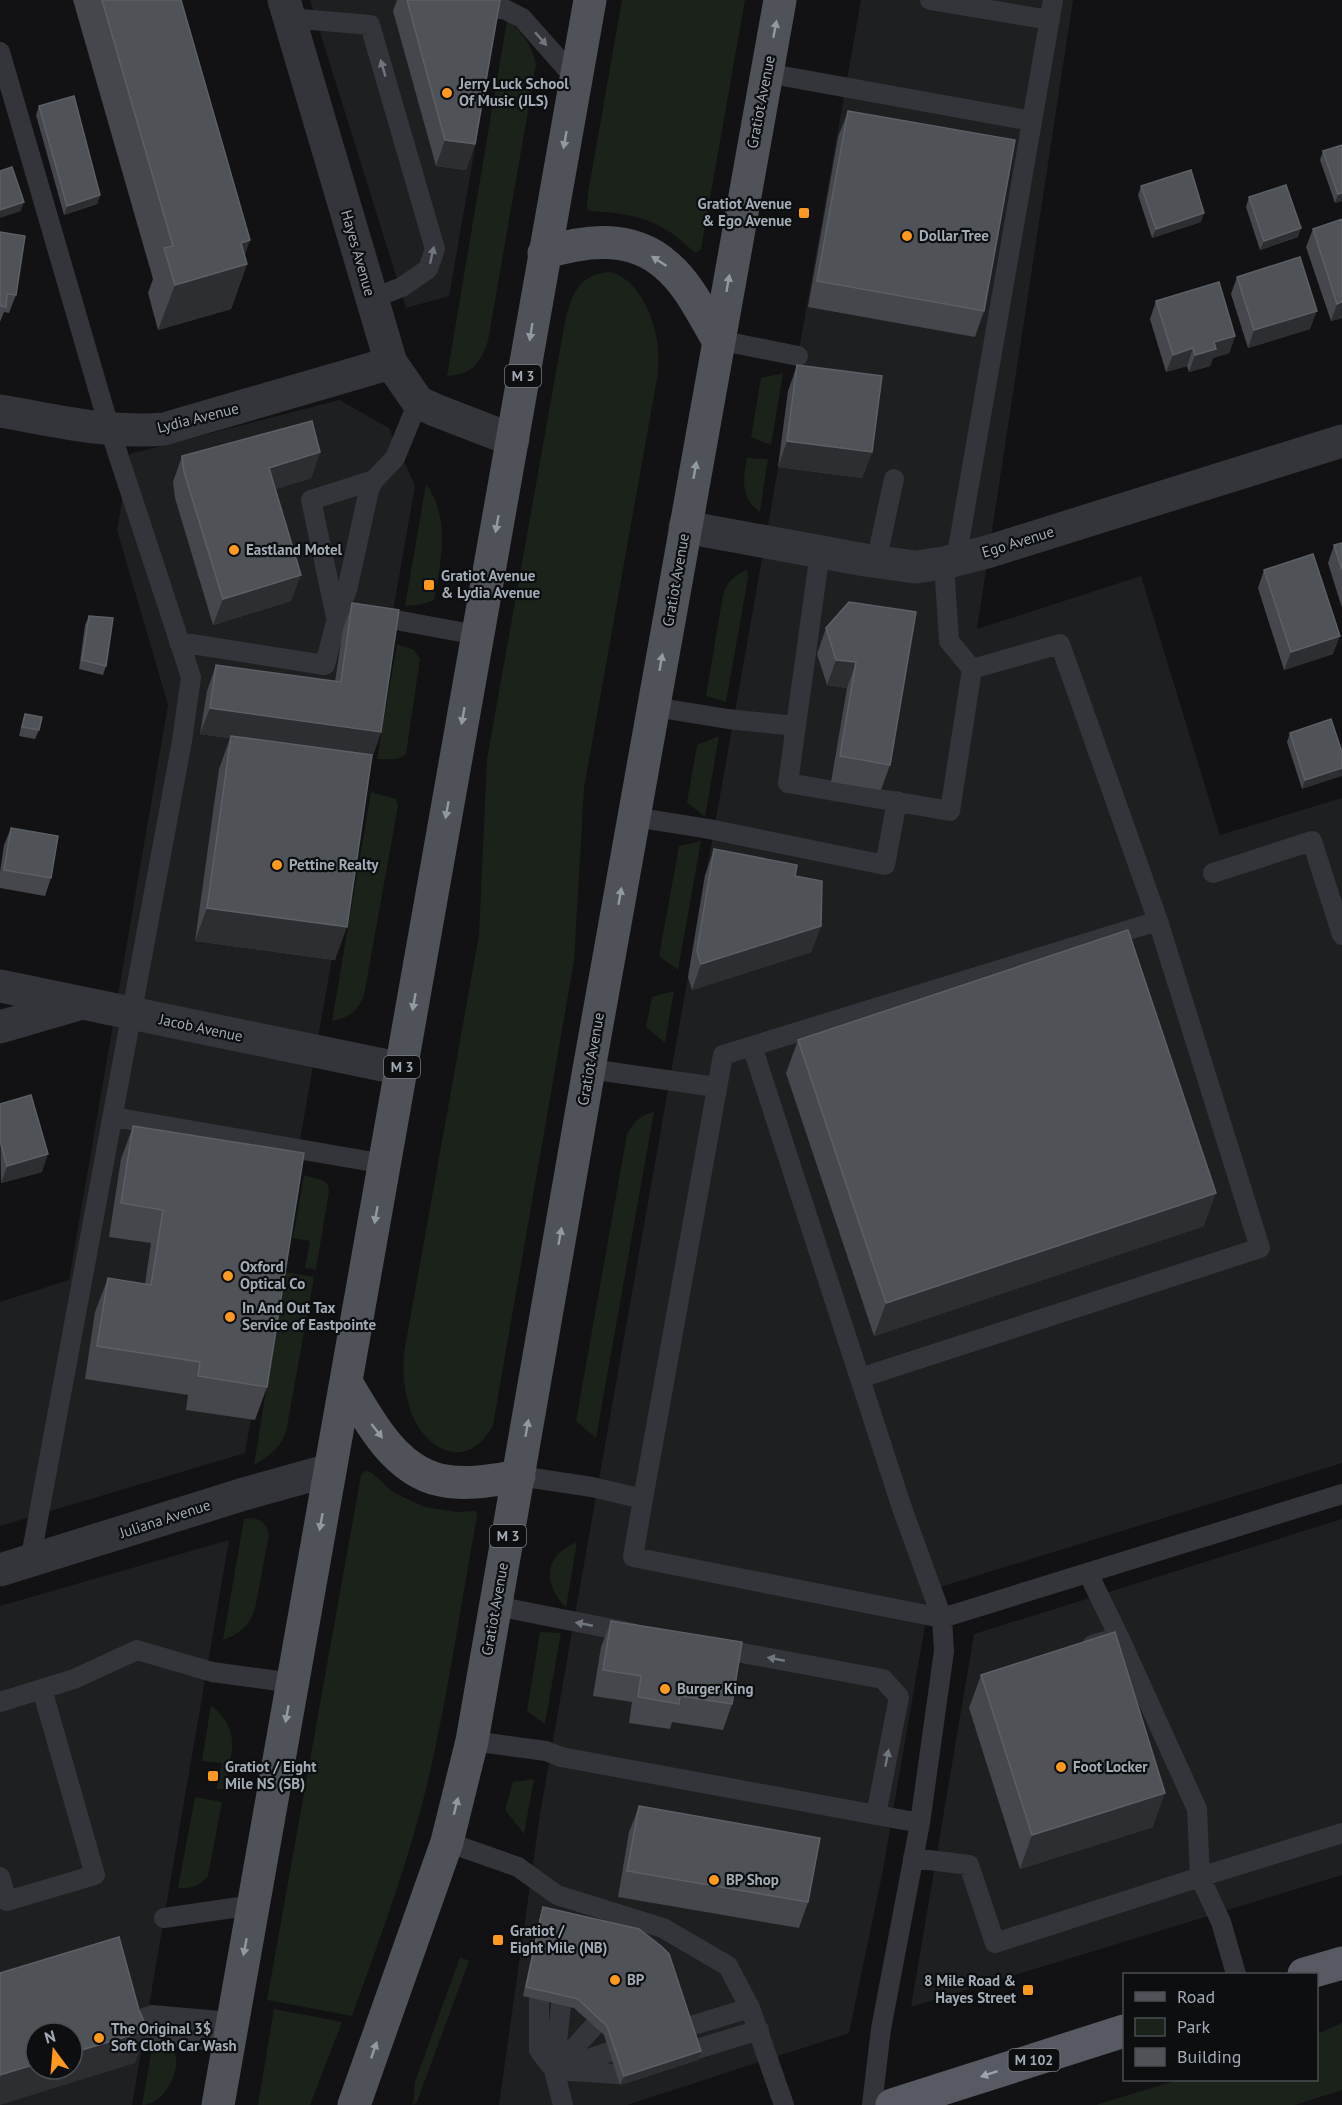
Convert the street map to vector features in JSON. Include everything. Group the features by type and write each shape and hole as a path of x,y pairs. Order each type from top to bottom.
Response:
{"highway":[{"path":"1307,1973 1342,1962"},
{"name":"M 102","path":"892,2105 939,2097 1123,2032"}],"main road":[{"name":"M 3","path":"218,2105 229,2032 402,1069 590,0"},
{"name":"Gratiot Avenue","path":"354,2105 447,1842 472,1741 589,1068 780,0"},
{"path":"544,253 570,245 604,241 638,248 666,265 689,293 718,340"},
{"path":"346,1382 373,1426 392,1449 413,1468 439,1480 463,1482 519,1476"}],"street":[{"name":"Hayes Avenue","path":"286,9 391,363 418,402"},
{"name":"Lydia Avenue","path":"0,411 110,430 140,431 184,424 391,363"},
{"path":"418,402 513,440"},
{"name":"Ego Avenue","path":"685,527 915,567 950,562 1342,441"},
{"name":"Jacob Avenue","path":"0,986 402,1069"},
{"path":"0,1027 84,1003"},
{"name":"Juliana Avenue","path":"15,1566 244,1494 330,1470"}],"lane":[{"path":"930,0 1050,20"},
{"path":"820,552 788,783 950,811 972,669 950,641 950,562 1053,0"},
{"path":"286,9 370,25 435,249 428,269 402,286 371,299"},
{"path":"498,9 504,9 522,18 576,79"},
{"path":"0,52 110,430 191,677 182,741 112,1117 15,1566"},
{"path":"766,73 1032,121"},
{"path":"718,340 798,356"},
{"path":"179,642 324,665 347,590 369,490 374,480 395,458 418,402"},
{"path":"876,562 894,479"},
{"path":"338,615 311,500 374,480"},
{"path":"338,615 477,635"},
{"path":"860,1378 1260,1248 1158,921 1060,644 972,669"},
{"path":"654,707 728,719 795,726"},
{"path":"634,816 885,865 897,801"},
{"path":"1213,873 1312,841 1342,935"},
{"path":"1158,921 723,1055 633,1557 942,1618 1342,1494"},
{"path":"752,1046 903,1508 942,1618 944,1651 920,1823 880,2028 872,2105"},
{"path":"589,1068 716,1086"},
{"path":"112,1117 385,1164"},
{"path":"519,1476 592,1487 643,1499"},
{"path":"1088,1573 1197,1809 1200,1877 1221,1922 1236,1973"},
{"path":"496,1606 649,1636"},
{"path":"1076,1650 1119,1637"},
{"path":"696,1644 883,1678 899,1697 876,1815"},
{"path":"0,1701 74,1679 137,1650 212,1671 292,1683"},
{"path":"0,1877 7,1901 95,1875 42,1689"},
{"path":"472,1741 546,1751 561,1757 920,1823"},
{"path":"913,1858 969,1865 995,1942 1342,1833"},
{"path":"447,1842 518,1867 556,1903 591,1906 663,1928 670,1942 728,1966 759,2030 784,2105"},
{"path":"164,1918 253,1905"},
{"path":"584,1926 591,1906"},
{"path":"539,2000 539,2050 554,2070 617,2074"},
{"path":"561,2005 554,2070 563,2105"},
{"path":"687,2027 750,2008"},
{"path":"125,2035 152,2015 229,2032"},
{"path":"554,2070 594,2026"},
{"path":"694,2050 759,2030"},
{"path":"554,2070 609,2052"}],"shaded area":[{"path":"310,0 501,0 449,296 406,308"},
{"path":"861,0 1073,0 977,629 1141,576 1220,835 1342,798 1342,1463 931,1590 883,1870 849,2033 627,2105 499,2105 540,1814"},
{"path":"339,400 389,428 415,486 245,1453 0,1526 0,1302 69,1280 168,705 117,530 130,454"},
{"path":"1342,1519 1342,1875 911,2007 974,1634"},
{"path":"229,1540 132,2105 0,2105 0,1606"}],"green space":[{"path":"622,0 745,0 701,249 698,252 694,252 670,232 647,220 587,209"},
{"path":"507,20 526,40 536,65 488,341 482,356 474,366 463,373 447,376"},
{"path":"609,272 629,282 650,314 657,337 658,373 584,788 574,961 493,1425 484,1439 474,1447 463,1452 452,1452 430,1441 413,1417 405,1386 404,1353 479,935 487,759 566,316 575,291 580,285 591,276"},
{"path":"783,373 771,445 751,437 761,378"},
{"path":"747,458 768,459 760,512 749,501 744,488"},
{"path":"426,484 434,497 441,525 441,555 437,585 434,600 405,606"},
{"path":"747,570 748,578 726,702 706,696 723,595 732,580"},
{"path":"397,644 414,650 420,659 406,754 396,759 377,759"},
{"path":"719,736 705,817 687,802 697,745"},
{"path":"371,792 396,799 398,806 364,995 352,1013 332,1021"},
{"path":"701,841 678,970 659,956 679,846"},
{"path":"674,991 665,1043 646,1027 652,997"},
{"path":"654,1112 596,1438 576,1421 627,1134 638,1120"},
{"path":"304,1175 322,1180 328,1185 329,1192 316,1269 305,1268 310,1241 293,1238"},
{"path":"285,1272 314,1277 286,1432 281,1443 273,1452 254,1465"},
{"path":"365,1471 371,1472 393,1492 424,1507 457,1512 476,1511 477,1516 428,1781 403,1870 352,2016 267,2000 361,1475"},
{"path":"254,1518 264,1524 269,1535 255,1609 243,1629 223,1640 244,1519"},
{"path":"577,1542 566,1608 553,1589 550,1570 558,1554"},
{"path":"540,1632 561,1633 545,1724 527,1711"},
{"path":"211,1705 228,1724 231,1734 231,1754 224,1789 217,1789 222,1763 202,1761"},
{"path":"534,1779 524,1834 505,1810 513,1782"},
{"path":"195,1797 222,1802 208,1876 195,1886 178,1888"},
{"path":"460,1957 469,1961 417,2102 413,2105 415,2082"},
{"path":"274,2009 342,2022 310,2105 258,2105"},
{"path":"1342,2023 1342,2090 1295,2105 1096,2105 1175,2081 1318,2081 1318,2034"},
{"path":"160,2043 170,2046 175,2053 174,2074 162,2095 153,2102 142,2105 152,2048"}],"building":[{"path":"102,0 181,0 250,240 241,243 247,264 175,285 164,248 173,246"},
{"name":"Jerry Luck School Of Music (JLS)","path":"407,0 500,0 475,144 445,140"},
{"path":"74,96 100,195 67,206 39,106"},
{"path":"848,111 1015,140 984,311 817,281"},
{"path":"1342,145 1342,193 1338,194 1323,151"},
{"path":"12,167 24,202 0,210 0,171"},
{"path":"1191,170 1204,213 1156,229 1141,186"},
{"path":"1286,185 1301,228 1264,241 1249,197"},
{"path":"1342,219 1342,302 1337,304 1313,229"},
{"path":"0,232 25,236 16,295 7,294 6,307 0,306"},
{"path":"1300,257 1317,311 1254,330 1237,277"},
{"path":"1219,282 1235,336 1214,342 1216,349 1195,355 1193,348 1173,355 1156,301"},
{"path":"797,365 882,376 872,452 787,441"},
{"name":"Eastland Motel","path":"312,421 320,452 269,468 301,575 223,599 184,472 182,456"},
{"path":"1342,543 1342,570 1334,545"},
{"path":"1313,554 1340,636 1291,652 1264,570"},
{"path":"849,602 916,612 890,765 840,756 856,662 836,660 826,628"},
{"path":"352,603 399,610 381,732 210,708 216,665 341,682"},
{"path":"89,616 113,618 106,666 82,660"},
{"path":"25,714 42,717 39,730 22,727"},
{"path":"1331,719 1342,752 1342,768 1305,780 1290,733"},
{"path":"231,736 372,755 347,927 207,908"},
{"path":"11,828 58,836 51,878 4,870"},
{"path":"714,849 797,865 795,876 822,881 821,926 701,964 697,951"},
{"path":"1128,930 1216,1193 886,1303 798,1040"},
{"path":"31,1095 48,1154 7,1166 0,1141 0,1104"},
{"path":"133,1126 304,1153 267,1387 198,1376 200,1362 97,1346 108,1278 151,1285 163,1210 121,1203"},
{"path":"611,1621 742,1642 732,1704 680,1696 679,1704 638,1697 641,1676 603,1670"},
{"path":"1115,1632 1165,1793 1032,1835 981,1675"},
{"path":"639,1806 820,1838 808,1902 627,1871"},
{"path":"543,1907 639,1929 661,1946 669,1954 701,2051 624,2076 607,2026 578,1999 526,1987"},
{"path":"119,1937 139,2010 148,2030 84,2049 84,2021 24,2021 24,2068 0,2075 0,1973"}],"place":[{"name":"Jerry Luck School Of Music (JLS)","path":"447,93"},
{"name":"Gratiot Avenue & Ego Avenue","path":"804,213"},
{"name":"Dollar Tree","path":"907,236"},
{"name":"Eastland Motel","path":"234,550"},
{"name":"Gratiot Avenue & Lydia Avenue","path":"429,585"},
{"name":"Pettine Realty","path":"277,865"},
{"name":"Oxford Optical Co","path":"228,1276"},
{"name":"In And Out Tax Service of Eastpointe","path":"230,1317"},
{"name":"Burger King","path":"665,1689"},
{"name":"Foot Locker","path":"1061,1767"},
{"name":"Gratiot / Eight Mile NS (SB)","path":"213,1776"},
{"name":"BP Shop","path":"714,1880"},
{"name":"Gratiot / Eight Mile (NB)","path":"498,1940"},
{"name":"BP","path":"615,1980"},
{"name":"8 Mile Road & Hayes Street","path":"1028,1990"},
{"name":"The Original 3$ Soft Cloth Car Wash","path":"99,2038"}]}
